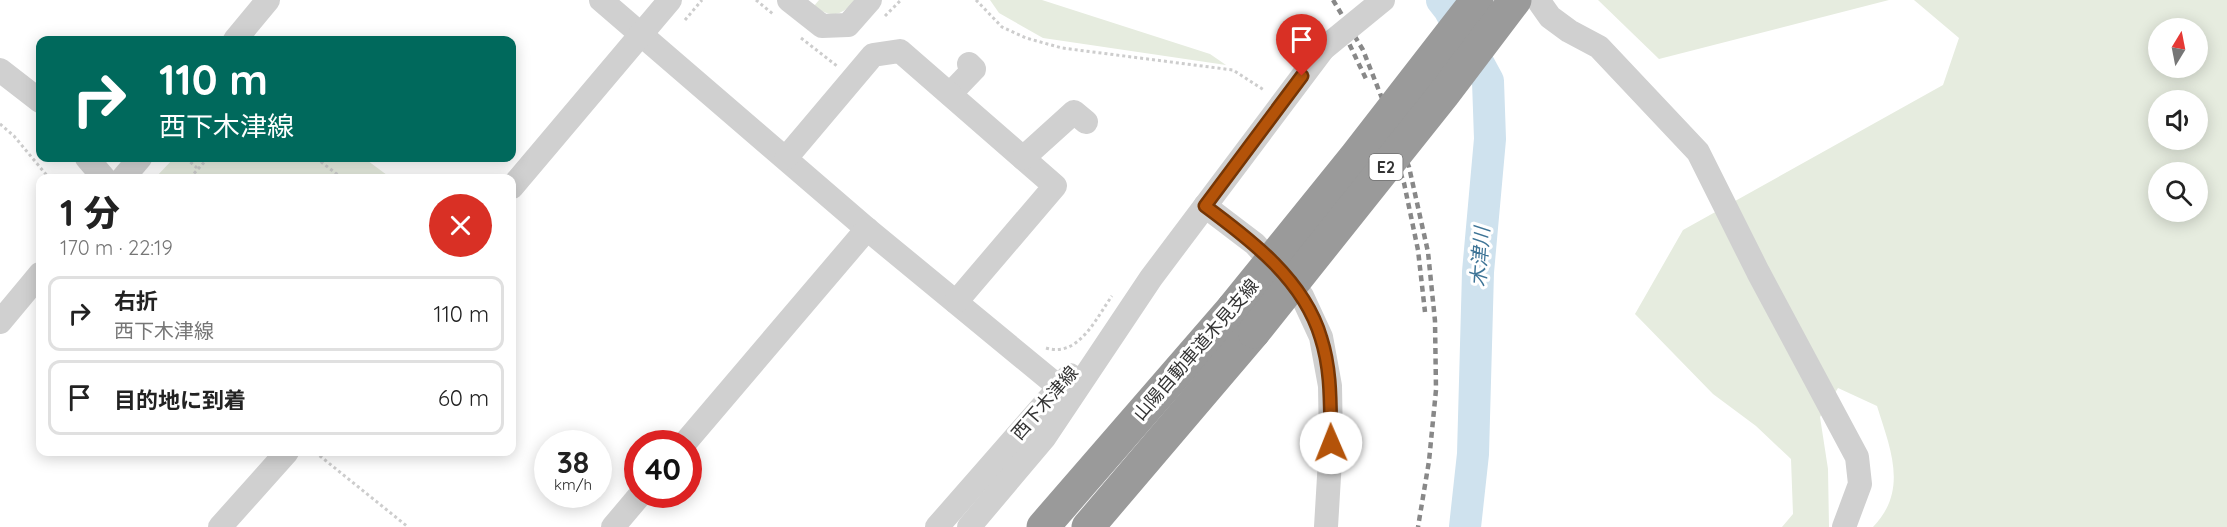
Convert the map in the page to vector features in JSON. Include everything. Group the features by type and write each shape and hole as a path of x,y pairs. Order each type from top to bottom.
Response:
{"highway":[{"name":"山陽自動車道木見支線","path":"1088,527 1244,320 1356,156 1477,0"},
{"name":"山陽自動車道木見支線","path":"1043,527 1244,320 1443,95 1515,0"}],"street":[{"path":"238,36 268,0"},
{"path":"601,0 867,229 1065,392"},
{"path":"516,182 670,0"},
{"path":"789,0 822,26 848,24 870,0"},
{"name":"西下木津線","path":"937,527 1065,392 1323,49 1383,0"},
{"path":"1538,0 1550,17 1559,24 1599,47 1698,153 1758,272 1857,457 1860,484 1844,527"},
{"path":"786,158 873,55 900,51 1055,186 956,302"},
{"path":"950,94 974,69 969,64"},
{"path":"0,70 36,97"},
{"path":"1023,158 1074,112 1086,122"},
{"path":"90,162 101,174"},
{"path":"126,174 137,162"},
{"path":"1205,206 1255,244 1302,296 1321,337 1330,386 1331,443 1326,527"},
{"path":"696,430 867,229"},
{"path":"0,322 36,279"},
{"name":"西下木津線","path":"969,527 1044,438 1065,392"},
{"path":"220,527 283,456"},
{"path":"613,527 629,508"}],"path":[{"path":"685,20 702,0"},
{"path":"975,0 1002,27 1026,38 1062,48 1233,70 1265,89 1258,99"},
{"path":"0,124 14,136 46,174"},
{"path":"190,162 197,168"},
{"path":"193,174 204,162"},
{"path":"321,162 337,174"},
{"path":"1042,347 1065,350 1077,344 1119,287"},
{"path":"320,456 408,527"}],"shaded area":[{"path":"819,0 856,0 846,10 831,14 814,6"},
{"path":"990,0 1042,0 1210,54 1226,65 1043,38 999,13"},
{"path":"1598,0 1889,0 1659,59"},
{"path":"1914,0 2227,0 2227,527 1873,527 1884,513 1894,484 1887,437 1877,406 1838,388 1820,417 1828,469 1829,527 1782,527 1793,514 1791,459 1756,426 1713,394 1635,314 1683,230 1943,85 1959,38"},
{"path":"170,162 369,162 386,174 159,174"}],"waterway":[{"name":"木津川","path":"1442,0 1488,81 1490,139 1478,272 1473,454 1465,527"}],"railway":[{"path":"1333,0 1363,50 1409,167 1428,252 1435,321 1436,390 1429,461 1418,527"},
{"path":"1345,35 1367,81"},
{"path":"1383,123 1404,183 1418,250 1425,312"}],"route":[{"path":"1302,76 1205,206 1255,244 1302,296 1321,337 1330,386 1331,443"}]}
